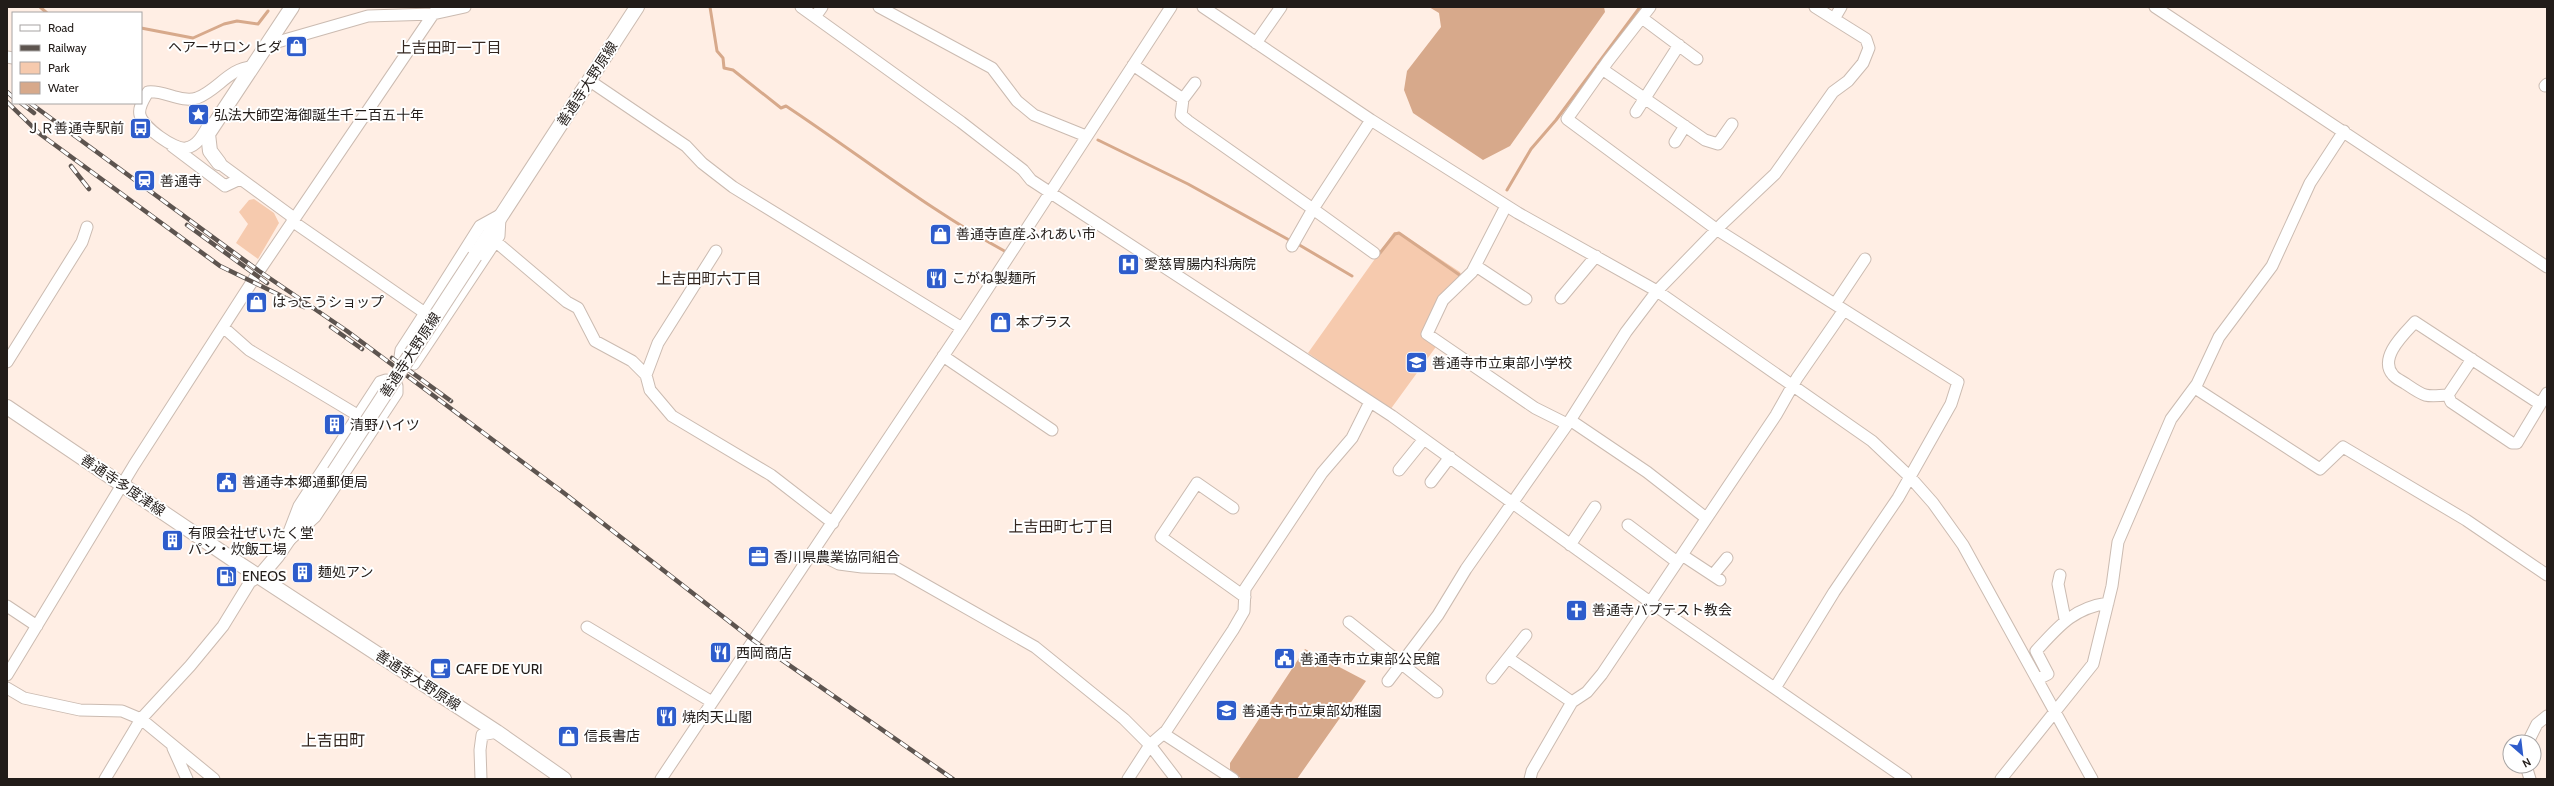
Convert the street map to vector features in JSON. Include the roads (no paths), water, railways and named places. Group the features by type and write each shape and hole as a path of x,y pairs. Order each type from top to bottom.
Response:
{"main road":[{"path":"219,163 210,151 208,134 292,7"},
{"name":"善通寺大野原線","path":"564,779 497,732 260,576 284,545 334,472 475,256 500,215 590,81 637,7"},
{"name":"善通寺多度津線","path":"7,407 260,576"}],"street":[{"path":"267,45 368,16 465,7"},
{"path":"801,7 961,122 1049,192 1370,402 1512,501 1570,545 1650,602 1906,779"},
{"path":"816,17 822,7"},
{"path":"879,7 959,48 992,68 1017,101 1034,115 1086,136"},
{"path":"661,779 962,328 1049,192 1171,7"},
{"path":"1203,7 1371,120 1506,206 1657,291 1794,385 1872,441 1910,477 1933,503 1963,545 2092,779"},
{"path":"1256,43 1281,7"},
{"path":"1650,7 1602,69 1567,119 1716,230 1958,382 1951,404 1898,498 1834,592 1775,688"},
{"path":"1388,681 1438,615 1512,501 1568,422 1608,358 1657,291 1716,230 1775,174 1833,92 1848,81 1863,63 1869,48 1866,39 1815,7"},
{"path":"1834,19 1842,7"},
{"path":"2155,7 2547,267"},
{"path":"7,675 122,484 223,326 293,220 436,10"},
{"path":"1642,18 1697,59"},
{"path":"1636,112 1678,45"},
{"path":"1133,65 1183,99"},
{"path":"142,99 145,89 158,91 184,99 196,98 242,67 252,67"},
{"path":"1602,69 1705,140 1718,144 1732,124"},
{"path":"222,81 230,82 236,91"},
{"path":"590,81 686,146 702,163 733,187 962,328"},
{"path":"1195,83 1183,99 1180,108 1181,115 1184,118 1374,253"},
{"path":"141,104 140,116 152,130 178,152 225,186 240,179"},
{"path":"171,145 179,148 189,147 200,139 211,122 218,118"},
{"path":"1294,243 1313,209 1371,120"},
{"path":"1675,142 1685,126"},
{"path":"2001,779 2093,664 2108,603 2118,542 2171,420 2195,388 2219,337 2272,266 2310,183 2344,131"},
{"path":"219,163 293,220 425,313"},
{"path":"1506,206 1476,266 1443,300 1427,334 1535,408 1568,422 1647,472 1706,518"},
{"path":"500,215 498,236 414,364 400,357 401,350 480,226 500,215"},
{"path":"7,362 82,242 87,227"},
{"path":"495,241 567,302 578,308 595,341 632,361 646,375 650,390 672,416 771,476 833,523"},
{"path":"646,375 658,343 716,251"},
{"path":"1561,298 1596,256"},
{"path":"1530,779 1532,771 1572,702 1587,692 1602,674 1776,415 1839,307 1865,259"},
{"path":"1476,266 1526,299"},
{"path":"2448,395 2425,397 2393,375 2388,363 2396,343 2415,322 2540,404"},
{"path":"223,326 249,350 359,416"},
{"path":"943,356 1052,430"},
{"path":"2448,395 2472,359"},
{"path":"386,380 397,386 397,393 316,517 284,545 299,506 380,382 386,380"},
{"path":"2195,388 2320,469 2343,447 2466,520 2547,576"},
{"path":"2448,395 2451,402 2512,443 2517,443 2547,393"},
{"path":"1128,779 1150,745 1164,734 1233,630 1244,611 1245,589 1322,473 1352,438 1370,402"},
{"path":"1399,470 1424,439"},
{"path":"1431,482 1450,457"},
{"path":"1233,508 1197,483 1161,537 1245,597"},
{"path":"1570,545 1595,507"},
{"path":"1628,525 1679,558 1717,578 1727,558"},
{"path":"813,551 839,564 862,567 896,568 1035,647 1095,694 1150,745 1176,779"},
{"path":"2060,575 2058,584 2065,619"},
{"path":"105,779 140,719 190,666 223,626 250,582 260,576"},
{"path":"2038,679 2048,674 2036,651 2065,619 2080,611 2108,603"},
{"path":"7,606 37,626"},
{"path":"1349,622 1402,663 1436,692"},
{"path":"587,627 712,702"},
{"path":"1492,678 1526,635"},
{"path":"1508,658 1572,702"},
{"path":"7,688 24,698 80,710 122,711 140,719 214,779"},
{"path":"2532,734 2537,724 2547,716"},
{"path":"481,779 480,750 482,735 497,732"},
{"path":"1164,734 1233,779"},
{"path":"172,745 187,779"}],"water":[{"path":"1429,7 1604,7 1605,12 1510,146 1483,160 1413,113 1404,90 1407,71 1441,27 1439,13"},
{"path":"1305,649 1366,681 1297,779 1242,779 1230,771 1230,763"}],"waterway":[{"path":"40,7 46,12"},
{"path":"710,7 717,51 723,58 724,68 733,70 781,108 786,106 923,201 979,237 1008,253"},
{"path":"1507,190 1531,149 1556,120 1640,7"},
{"path":"142,28 193,38 224,24 237,21 258,24 268,11"},
{"path":"1098,140 1188,184 1291,241"},
{"path":"1380,253 1395,234 1399,233 1461,276"},
{"path":"1296,243 1352,276"}],"railway":[{"path":"7,92 12,96"},
{"path":"7,102 40,134 220,266 304,307"},
{"path":"22,104 34,113"},
{"path":"31,104 259,271 347,331 564,493 753,640 953,779"},
{"path":"71,166 89,189"},
{"path":"187,225 267,283"},
{"path":"331,327 362,349"},
{"path":"392,358 451,401"}],"place":[{"name":"ヘアーサロン ヒダ","path":"297,47"},
{"name":"弘法大師空海御誕生千二百五十年","path":"199,115"},
{"name":"ＪＲ善通寺駅前","path":"140,128"},
{"name":"善通寺","path":"144,181"},
{"name":"善通寺直産ふれあい市","path":"940,234"},
{"name":"愛慈胃腸内科病院","path":"1129,264"},
{"name":"こがね製麺所","path":"937,278"},
{"name":"はっこうショップ","path":"257,302"},
{"name":"本プラス","path":"1000,322"},
{"name":"善通寺市立東部小学校","path":"1416,363"},
{"name":"清野ハイツ","path":"335,425"},
{"name":"善通寺本郷通郵便局","path":"226,482"},
{"name":"有限会社ぜいたく堂 パン・炊飯工場","path":"172,541"},
{"name":"香川県農業協同組合","path":"759,557"},
{"name":"麺処アン","path":"302,572"},
{"name":"ENEOS","path":"227,576"},
{"name":"善通寺バプテスト教会","path":"1576,610"},
{"name":"西岡商店","path":"721,653"},
{"name":"善通寺市立東部公民館","path":"1284,659"},
{"name":"CAFE DE YURI","path":"440,669"},
{"name":"善通寺市立東部幼稚園","path":"1226,711"},
{"name":"焼肉天山閣","path":"666,717"},
{"name":"信長書店","path":"569,736"}],"district":[{"name":"上吉田町一丁目","path":"449,48"},
{"name":"上吉田町六丁目","path":"709,279"},
{"name":"上吉田町七丁目","path":"1061,527"},
{"name":"上吉田町","path":"333,740"}]}
